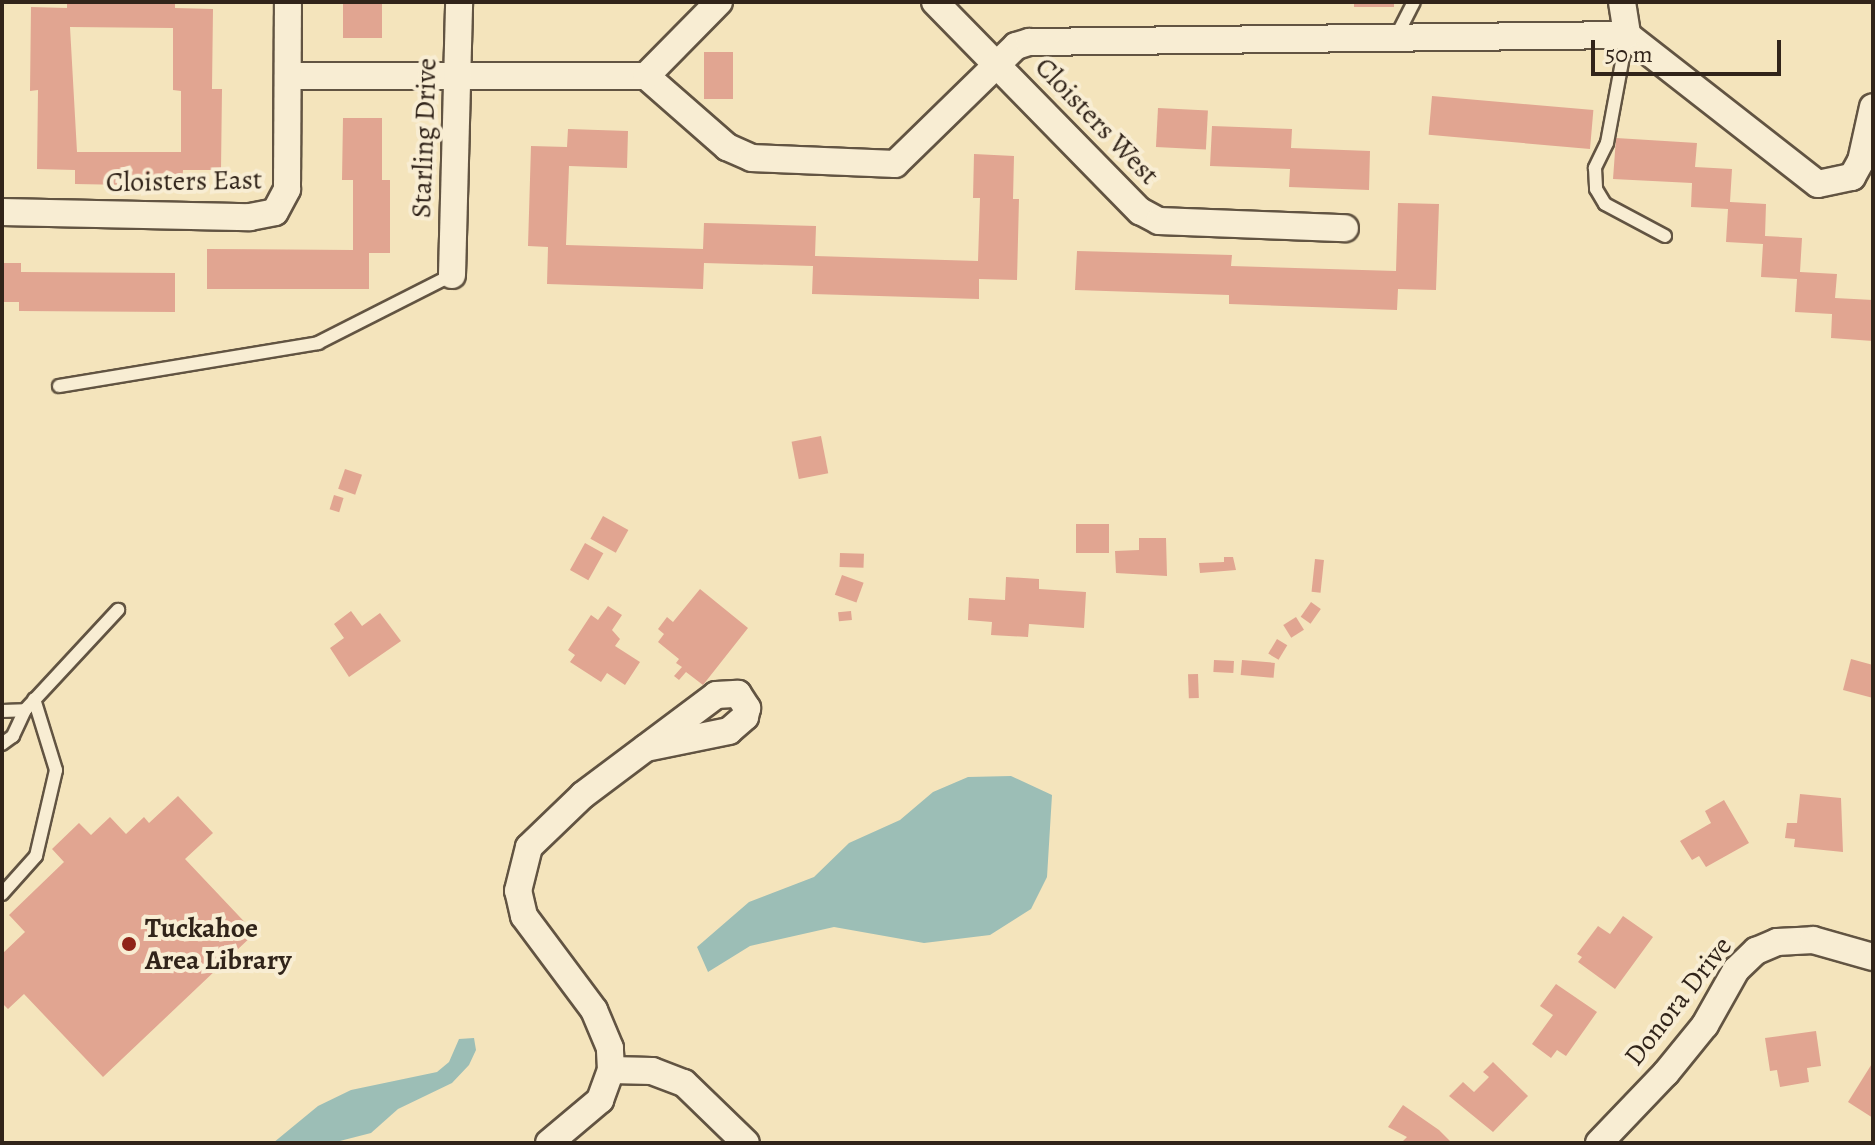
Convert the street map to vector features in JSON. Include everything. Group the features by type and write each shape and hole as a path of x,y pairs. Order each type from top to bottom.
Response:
{"street":[{"name":"Cloisters East","path":"2,212 250,217 275,212 287,189 288,2"},
{"name":"Starling Drive","path":"452,275 459,2"},
{"path":"289,76 646,76 719,2"},
{"name":"Cloisters West","path":"935,2 1140,211 1159,221 1345,228"},
{"path":"1622,2 1627,35 1818,184 1852,177 1861,161 1873,107"},
{"name":"Cloisters West","path":"646,76 727,147 752,158 895,164 1016,46 1029,42 1627,35"},
{"path":"549,1143 600,1100 611,1070 610,1048 594,1010 524,916 520,867 547,825 646,748"},
{"name":"Donora Drive","path":"1599,1143 1666,1073 1705,1025 1736,970 1756,951 1777,942 1813,940 1873,957"},
{"path":"611,1070 652,1071 684,1083 746,1143"}],"lane":[{"path":"1396,37 1414,2"},
{"path":"1627,35 1607,143 1595,168 1596,189 1605,204 1665,236"},
{"path":"59,386 318,343 452,275"},
{"path":"2,744 13,736 34,699 118,610"},
{"path":"2,894 36,856 56,770 34,699"},
{"path":"2,711 25,710"}],"water":[{"path":"1011,776 1052,795 1047,877 1031,909 990,935 924,943 834,927 750,946 708,972 697,947 749,902 814,877 849,843 900,820 933,792 968,777"},
{"path":"474,1038 476,1050 469,1065 452,1083 398,1109 371,1133 332,1143 273,1143 318,1106 351,1090 437,1072 449,1062 459,1039"}],"building":[{"path":"67,2 175,2 175,8 213,9 212,89 222,89 221,170 183,170 182,186 75,184 75,170 37,169 38,90 30,91 31,7 67,8","holes":["70,27 173,28 173,90 181,91 181,152 77,152"]},
{"path":"343,2 382,2 382,38 343,38"},
{"path":"1354,2 1394,2 1394,7 1354,7"},
{"path":"704,52 733,52 733,99 704,99"},
{"path":"1432,96 1593,110 1590,149 1429,135"},
{"path":"1158,108 1208,111 1206,150 1156,147"},
{"path":"343,118 382,118 382,180 390,180 390,253 369,253 369,289 207,289 207,249 353,250 353,180 342,180"},
{"path":"1212,126 1292,129 1291,148 1370,151 1369,190 1289,187 1290,169 1210,166"},
{"path":"568,129 628,131 627,168 569,166 566,245 703,249 704,223 816,226 815,256 978,261 980,198 973,198 974,154 1014,156 1013,199 1019,199 1017,280 979,279 979,299 812,294 813,266 704,263 703,289 547,284 548,247 528,246 531,146 567,147"},
{"path":"1616,138 1697,143 1695,167 1732,169 1730,202 1766,204 1765,236 1802,238 1800,272 1837,274 1835,298 1873,300 1873,341 1831,338 1832,314 1795,312 1797,279 1761,277 1763,244 1726,242 1728,209 1691,207 1692,183 1613,179"},
{"path":"1398,203 1439,204 1436,290 1398,289 1397,310 1229,304 1229,295 1075,290 1077,251 1232,255 1231,266 1396,271"},
{"path":"2,263 21,263 21,272 175,273 175,312 19,311 19,302 2,302"},
{"path":"821,436 828,473 799,479 792,442"},
{"path":"345,469 362,475 355,495 338,489"},
{"path":"334,495 344,498 339,512 330,509"},
{"path":"603,516 628,530 616,553 590,539"},
{"path":"1076,524 1109,524 1109,553 1076,553"},
{"path":"1139,538 1166,538 1167,576 1116,573 1115,551 1139,550"},
{"path":"585,543 603,553 588,580 570,570"},
{"path":"840,553 864,554 863,568 840,567"},
{"path":"1224,557 1233,557 1236,570 1200,573 1199,563 1224,562"},
{"path":"1315,559 1324,560 1321,593 1312,592"},
{"path":"842,575 864,583 856,603 835,595"},
{"path":"1006,577 1039,579 1039,589 1086,592 1084,628 1029,624 1028,637 991,635 992,622 968,620 969,598 1005,600"},
{"path":"700,589 748,628 703,685 686,672 679,680 674,676 682,667 676,663 679,659 658,642 664,634 658,629 667,617 673,622"},
{"path":"1311,602 1321,609 1311,624 1301,617"},
{"path":"608,606 622,615 612,630 620,639 615,646 640,662 625,685 607,673 601,682 570,662 575,655 568,650 591,615 598,620"},
{"path":"351,611 362,626 380,613 401,641 349,677 330,648 344,638 334,624"},
{"path":"851,611 852,620 839,621 838,612"},
{"path":"1296,617 1304,630 1291,638 1283,625"},
{"path":"1277,639 1287,645 1279,660 1268,654"},
{"path":"1851,659 1873,665 1873,698 1843,690"},
{"path":"1214,660 1234,661 1233,673 1213,672"},
{"path":"1242,660 1275,663 1274,678 1241,675"},
{"path":"1188,674 1198,674 1199,698 1189,698"},
{"path":"1800,794 1841,798 1843,852 1794,847 1795,839 1785,838 1787,823 1797,823"},
{"name":"Tuckahoe Area Library","path":"178,796 213,833 185,859 255,933 103,1077 24,994 8,1009 2,1003 2,954 25,932 9,915 64,862 52,849 79,823 91,835 110,817 126,834 144,817 149,823"},
{"path":"1724,800 1749,843 1706,867 1699,856 1692,860 1680,841 1711,823 1705,811"},
{"path":"1623,916 1653,937 1615,989 1578,962 1582,957 1577,954 1598,926 1610,934"},
{"path":"1556,984 1597,1012 1566,1056 1557,1050 1551,1058 1532,1044 1553,1015 1540,1006"},
{"path":"1816,1031 1821,1066 1807,1068 1809,1082 1780,1087 1777,1070 1770,1071 1765,1038"},
{"path":"1493,1062 1528,1096 1493,1132 1449,1096 1463,1082 1474,1092 1489,1077 1483,1072"},
{"path":"1873,1062 1873,1118 1848,1102"},
{"path":"1403,1105 1452,1143 1401,1143 1407,1137 1388,1127"}],"place":[{"name":"Tuckahoe Area Library","path":"129,944"}]}
